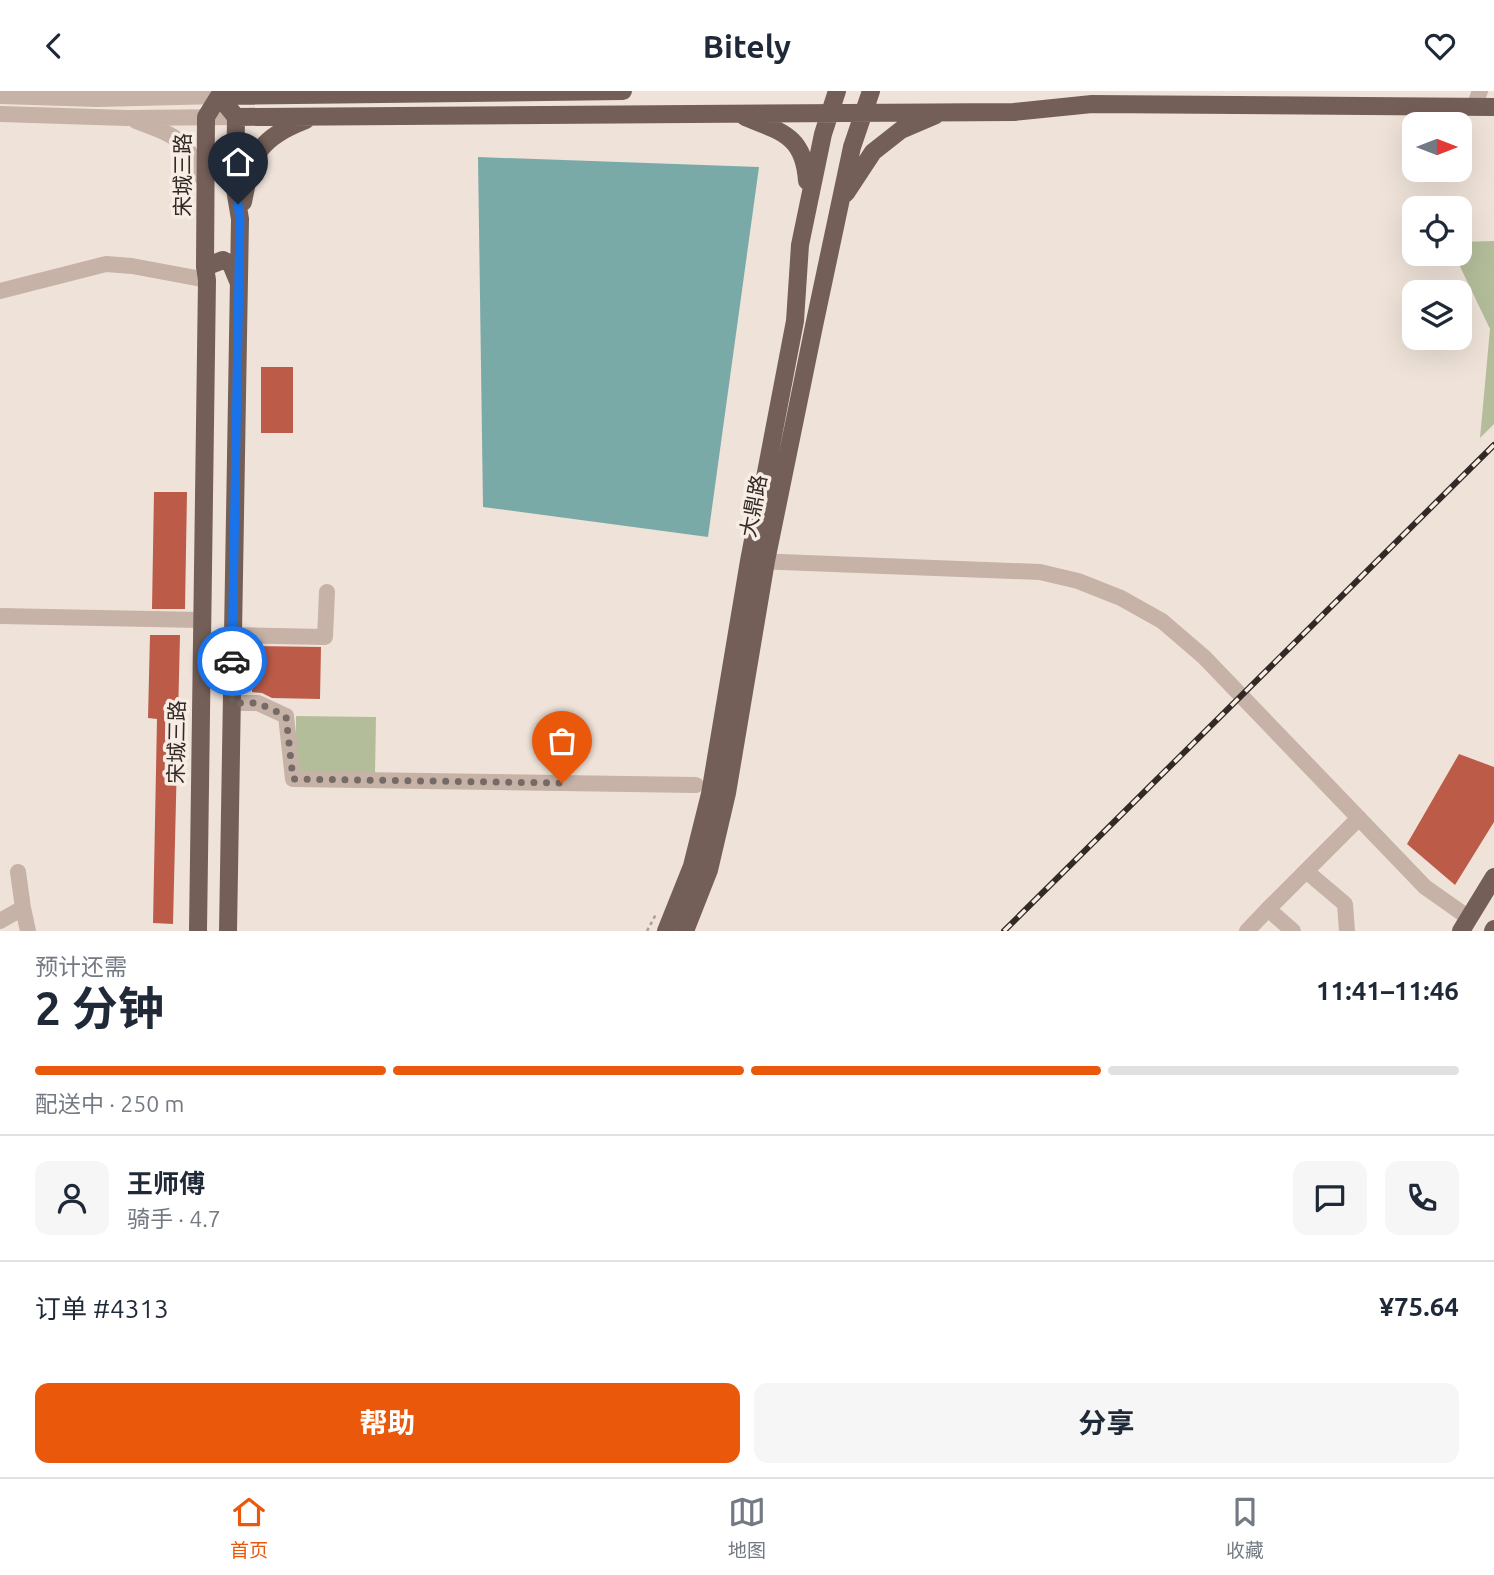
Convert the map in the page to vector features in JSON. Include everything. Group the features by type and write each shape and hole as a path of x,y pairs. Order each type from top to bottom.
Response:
{"main road":[{"path":"219,96 623,91"},
{"name":"大鼎路","path":"685,931 709,870 727,793 758,561 795,321 800,245 829,111 837,91"},
{"name":"大鼎路","path":"666,931 692,866 710,794 758,561 852,148 871,91"},
{"path":"219,96 236,117 235,189 240,219"},
{"name":"宋城三路","path":"198,931 206,117 219,96"},
{"path":"236,117 739,115 829,111 1014,112 1092,104 1474,96 1494,107"},
{"path":"841,202 873,152 901,130 947,111"},
{"path":"739,115 783,132 793,140 806,161 808,200"},
{"path":"228,931 240,219 252,163 262,145 290,126 316,116"},
{"path":"206,274 223,260 232,264 238,281"},
{"path":"1465,925 1494,877"}],"street":[{"path":"0,96 97,99 219,96"},
{"path":"6,115 236,117"},
{"path":"127,118 172,134 186,147 196,162 206,187"},
{"path":"0,291 106,264 206,274"},
{"path":"758,561 1040,572 1078,581 1121,598 1162,621 1204,657 1425,887 1465,925"},
{"path":"233,635 325,637 327,592"},
{"path":"0,616 201,620"},
{"path":"232,703 258,703 286,716 293,779 696,785"},
{"path":"1247,931 1359,818"},
{"path":"1306,871 1345,904 1346,931"},
{"path":"18,873 28,931"},
{"path":"0,921 23,908"},
{"path":"1268,909 1293,931"}],"path":[{"path":"647,931 658,911"}],"green space":[{"path":"1494,241 1494,424 1480,438 1490,329 1472,292 1472,280 1466,280 1460,266 1472,266 1472,242"},
{"path":"296,716 376,717 375,774 296,774"}],"water":[{"path":"478,157 759,167 708,537 483,507"}],"building":[{"path":"261,367 293,367 293,433 261,433"},
{"path":"154,492 187,492 185,609 152,609"},
{"path":"150,635 180,635 173,924 153,923 157,719 148,718"},
{"path":"253,646 321,647 320,699 272,698 252,692"},
{"path":"1459,754 1494,767 1494,822 1455,885 1407,844"}],"railway":[{"path":"1004,931 1494,445"}],"way so far":[{"path":"232,661 232,703 258,703 286,716 293,779 562,783"}],"route":[{"path":"232,661 240,219 238,204"}]}
